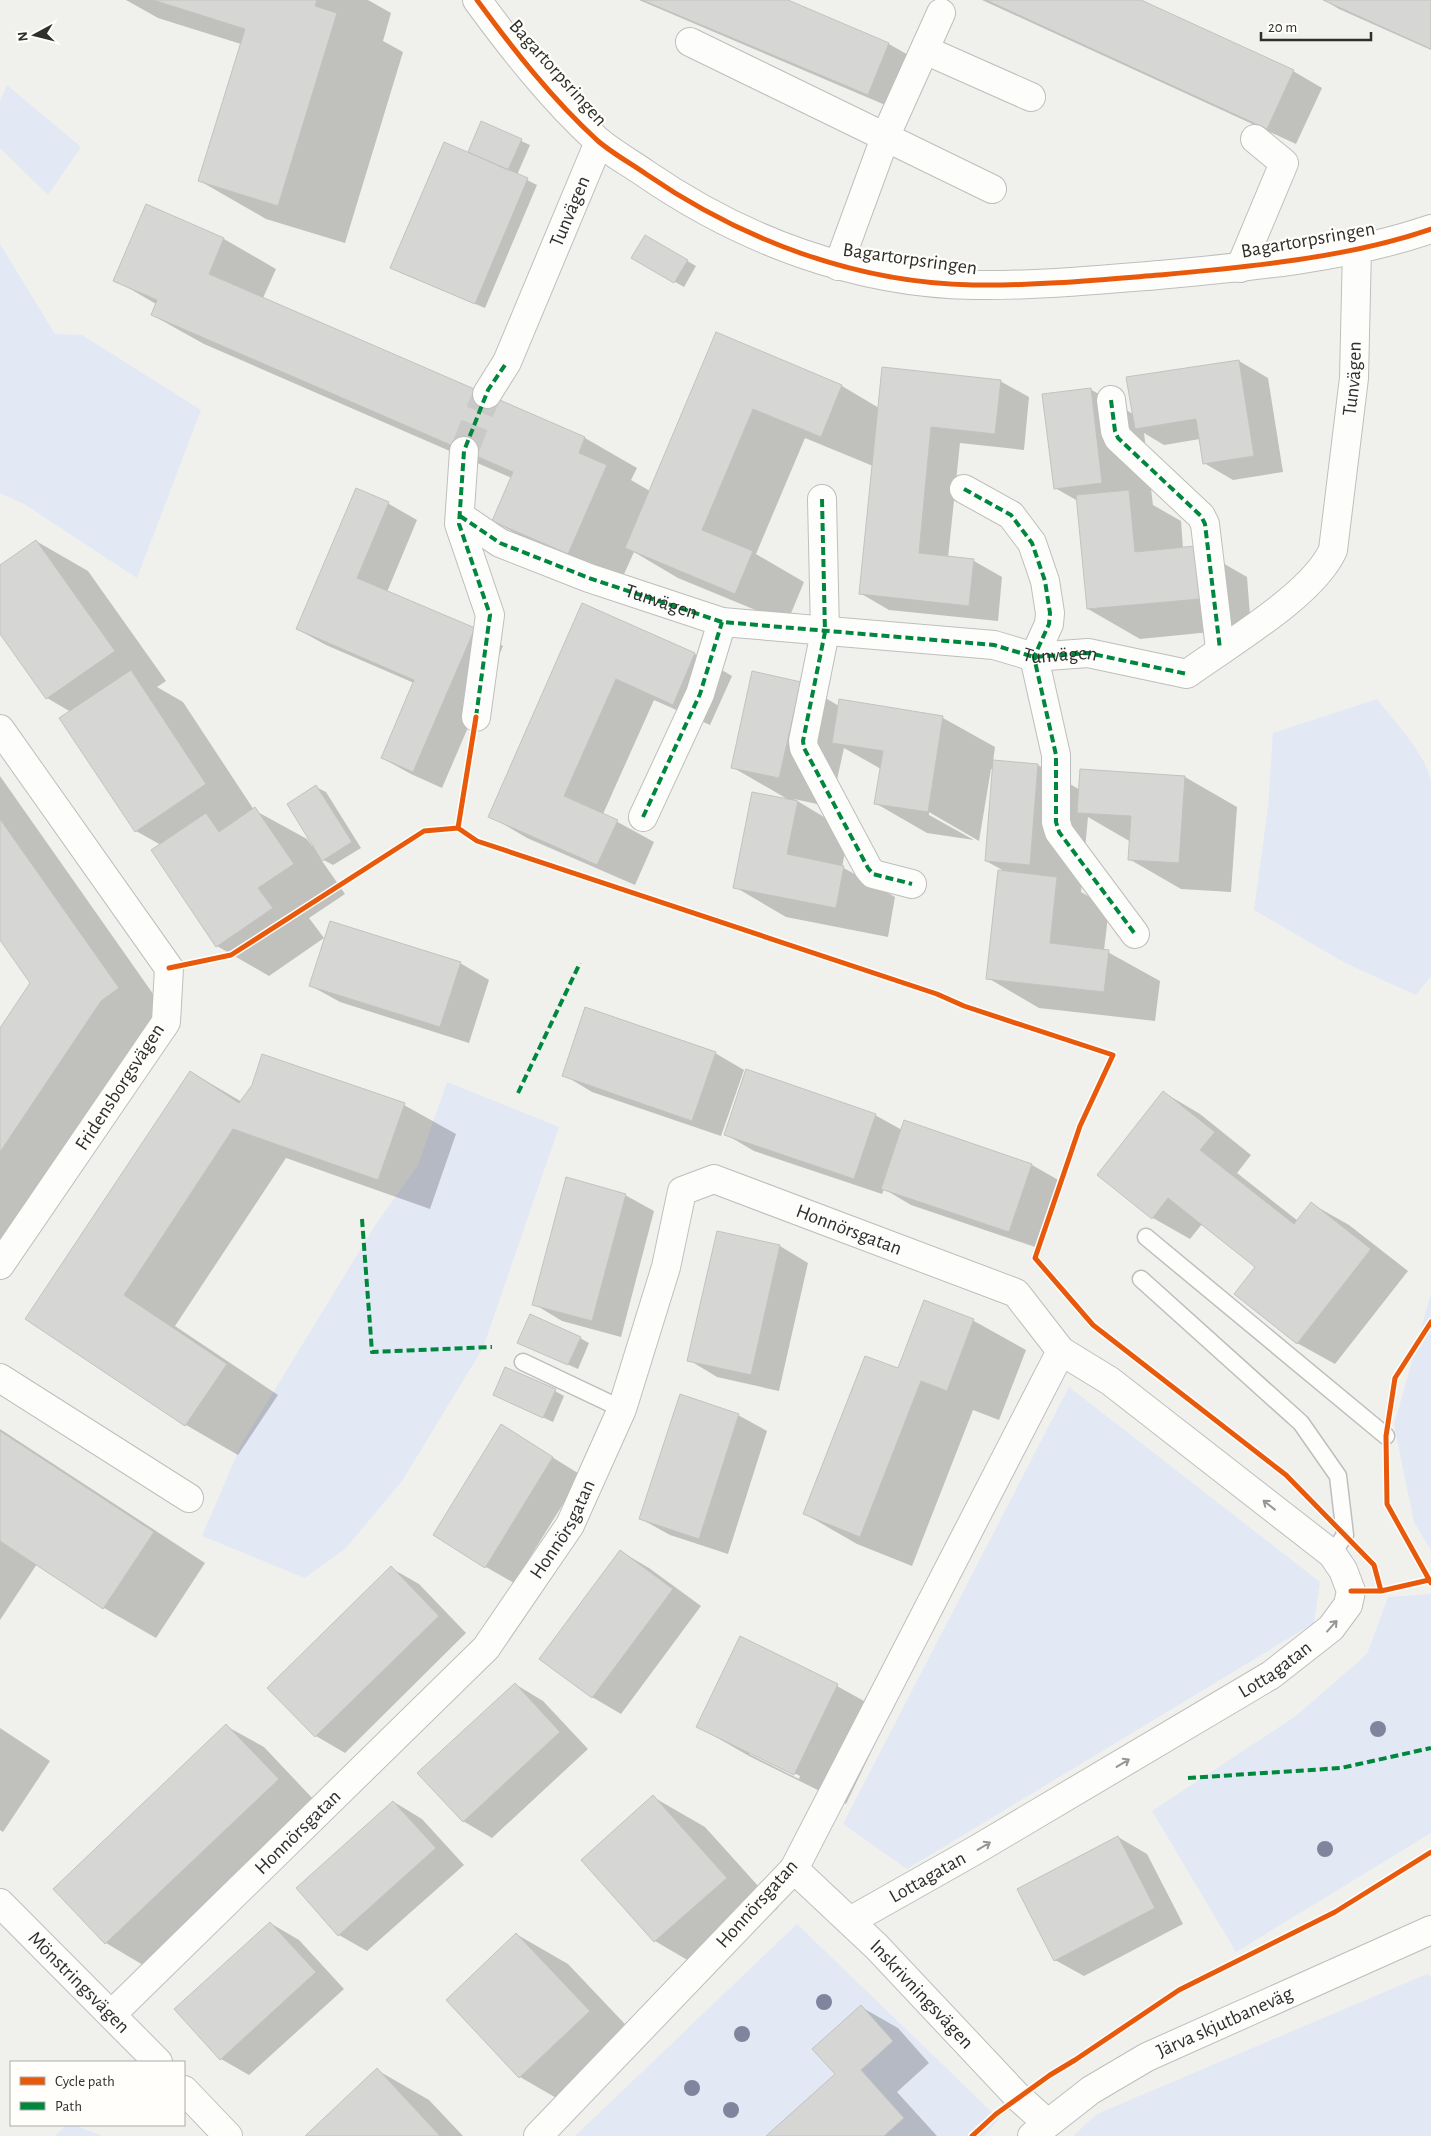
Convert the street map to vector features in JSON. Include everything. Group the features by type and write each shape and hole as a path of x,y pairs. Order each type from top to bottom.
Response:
{"street":[{"name":"Bagartorpsringen","path":"477,0 519,57 599,142 684,200 729,224 778,245 838,266 916,279 972,285 1103,280 1240,268 1357,248 1431,229"},
{"name":"Bagartorpsringen","path":"838,266 886,135 941,14"},
{"path":"690,42 886,135 992,188"},
{"path":"925,50 1031,96"},
{"name":"Bagartorpsringen","path":"1240,268 1284,163 1255,140"},
{"name":"Tunvägen","path":"487,394 507,362 599,142"},
{"name":"Tunvägen","path":"460,516 500,543 589,578 722,622 994,645 1034,657 1088,653 1187,674 1303,590 1330,557 1333,550 1354,378 1357,248"},
{"path":"1111,400 1115,431 1118,438 1201,516 1205,524 1220,649"},
{"path":"464,451 459,524 490,615 476,717"},
{"path":"964,489 1011,516 1032,544 1045,580 1050,613 1049,624 1034,657 1056,755 1056,822 1059,832 1135,934"},
{"path":"822,499 825,632 803,740 804,748 868,868 873,874 912,884"},
{"path":"643,817 700,694 722,622"},
{"name":"Fridensborgsvägen","path":"0,729 169,968 166,1022 0,1266"},
{"name":"Honnörsgatan","path":"112,2014 486,1648 570,1525 622,1409 666,1267 682,1191 714,1179 1016,1293 1061,1351 794,1869 538,2136"},
{"name":"Lottagatan","path":"850,1921 974,1852 1271,1675 1331,1628 1348,1604 1351,1591 1343,1570 1332,1554 1110,1381 1061,1351"},
{"path":"0,1378 189,1498"},
{"name":"Inskrivningsvägen","path":"794,1869 850,1921 1018,2097 1040,2129"},
{"name":"Mönstringsvägen","path":"0,1903 157,2061"},
{"name":"Järva skjutbaneväg","path":"1040,2129 1091,2090 1147,2057 1431,1930"},
{"path":"185,2091 228,2136"}],"lane":[{"path":"1146,1237 1386,1436"},
{"path":"1141,1278 1301,1422 1338,1476 1345,1535 1332,1554"},
{"path":"523,1362 622,1409"}],"shaded area":[{"path":"7,85 81,147 48,195 0,148 0,101"},
{"path":"0,244 55,334 82,335 201,410 137,578 24,504 0,493"},
{"path":"1377,699 1417,750 1431,782 1431,976 1416,995 1345,963 1254,910 1268,807 1273,733"},
{"path":"447,1082 559,1127 483,1348 402,1481 346,1548 305,1578 202,1536 241,1445 376,1224 418,1165"},
{"path":"1431,1293 1431,1550 1414,1522 1394,1425"},
{"path":"1069,1387 1320,1582 1314,1623 907,1869 843,1824"},
{"path":"1431,1594 1431,1833 1236,1952 1152,1811 1296,1716 1367,1654 1388,1597"},
{"path":"797,1924 999,2119 984,2136 575,2136"},
{"path":"1427,1974 1431,1977 1431,2136 1073,2136 1097,2114"},
{"path":"65,2126 77,2126 102,2136 55,2136"}],"building":[{"path":"153,0 317,0 315,6 337,13 278,206 198,181 245,29"},
{"path":"642,0 788,0 889,43 868,95"},
{"path":"986,0 1141,0 1294,70 1267,129"},
{"path":"1323,0 1431,0 1431,49"},
{"path":"481,121 522,139 508,170 468,152"},
{"path":"444,142 528,178 475,304 390,268"},
{"path":"146,204 224,238 209,274 585,437 579,453 607,465 568,554 492,521 513,472 151,315 157,300 113,281"},
{"path":"645,235 688,260 674,283 631,258"},
{"path":"716,332 842,385 821,437 753,409 702,530 753,551 735,594 625,548"},
{"path":"1239,360 1254,456 1203,464 1196,419 1135,429 1126,377"},
{"path":"882,367 1001,380 995,434 931,427 919,553 974,559 969,606 859,594"},
{"path":"1091,388 1102,483 1054,489 1042,394"},
{"path":"356,488 389,502 357,578 475,628 413,772 381,758 414,680 296,629"},
{"path":"1129,490 1135,552 1195,546 1200,599 1087,609 1076,495"},
{"path":"36,540 115,651 46,699 0,634 0,565"},
{"path":"582,603 695,653 673,705 616,679 564,796 618,820 597,865 488,817"},
{"path":"131,670 206,784 135,832 59,718"},
{"path":"752,671 801,682 779,778 731,768"},
{"path":"839,699 943,716 928,812 874,804 883,751 832,743"},
{"path":"993,760 1038,764 1030,865 985,861"},
{"path":"1080,769 1185,776 1179,863 1128,860 1131,816 1077,813"},
{"path":"316,785 352,842 322,861 287,804"},
{"path":"752,792 798,801 787,854 844,866 836,908 733,888"},
{"path":"255,807 294,864 258,888 273,908 216,947 151,850 206,813 219,832"},
{"path":"0,819 119,988 101,1001 0,1152 0,1028 30,983 0,940"},
{"path":"998,870 1057,877 1050,943 1109,950 1104,992 986,979"},
{"path":"330,921 461,962 440,1027 309,986"},
{"path":"585,1007 716,1052 692,1121 562,1076"},
{"path":"262,1054 405,1103 378,1180 233,1129 124,1295 227,1364 185,1426 25,1319 190,1071 239,1103 252,1085"},
{"path":"746,1069 876,1114 854,1179 724,1135"},
{"path":"1163,1091 1215,1132 1200,1150 1294,1224 1311,1202 1371,1249 1297,1344 1234,1294 1255,1267 1168,1198 1152,1219 1097,1175"},
{"path":"904,1120 1032,1164 1009,1232 881,1189"},
{"path":"566,1177 626,1194 592,1321 532,1305"},
{"path":"717,1231 780,1245 751,1375 687,1361"},
{"path":"924,1300 974,1319 947,1391 921,1381 860,1537 803,1514 865,1356 898,1368"},
{"path":"530,1314 581,1337 568,1365 517,1343"},
{"path":"505,1367 556,1389 543,1418 493,1395"},
{"path":"680,1394 739,1414 699,1539 639,1519"},
{"path":"501,1424 553,1457 485,1568 433,1535"},
{"path":"0,1431 154,1532 103,1609 0,1541"},
{"path":"620,1550 673,1589 592,1698 539,1659"},
{"path":"391,1566 439,1616 315,1737 267,1688"},
{"path":"740,1636 838,1684 794,1775 696,1727"},
{"path":"515,1683 560,1732 463,1822 417,1773"},
{"path":"226,1724 279,1779 105,1944 53,1889"},
{"path":"653,1795 727,1878 654,1942 581,1860"},
{"path":"393,1801 436,1848 338,1936 296,1888"},
{"path":"1118,1836 1155,1908 1054,1961 1017,1889"},
{"path":"270,1922 316,1972 220,2060 174,2009"},
{"path":"516,1933 590,2011 519,2078 446,2000"},
{"path":"861,2005 893,2041 861,2070 904,2118 884,2136 766,2136 835,2074 812,2049"},
{"path":"377,2068 440,2136 305,2136"}],"tunnel":[{"path":"464,451 487,394"}],"marked path":[{"path":"476,717 490,615 459,524 464,451 488,390 507,362"},
{"path":"1111,400 1115,431 1118,438 1201,516 1205,524 1220,649"},
{"path":"964,489 1011,515 1032,543 1045,581 1050,613 1049,624 1034,657 1056,755 1056,822 1059,832 1135,934"},
{"path":"822,499 825,632 803,741 804,748 868,868 873,874 912,884"},
{"path":"460,516 500,543 589,578 722,622 994,645 1034,657 1088,653 1187,674"},
{"path":"643,817 700,694 722,622"},
{"path":"518,1093 580,963"},
{"path":"362,1219 372,1352 492,1347"},
{"path":"1188,1778 1341,1768 1431,1748"}],"cycle path":[{"path":"477,0 549,91 581,125 609,150 683,198 721,219 761,238 802,254 843,266 886,276 929,282 973,285 1020,285 1262,265 1365,247 1431,229"},
{"path":"458,828 476,717"},
{"path":"169,968 231,955 424,831 458,828 477,841 937,994 964,1006 1113,1055 1080,1126 1035,1258 1093,1325 1286,1475 1374,1565 1381,1591"},
{"path":"1431,1322 1395,1378 1386,1436 1387,1504 1431,1583"},
{"path":"1351,1591 1381,1591 1429,1580"},
{"path":"972,2136 996,2114 1050,2075 1179,1990 1335,1912 1431,1852"}]}
